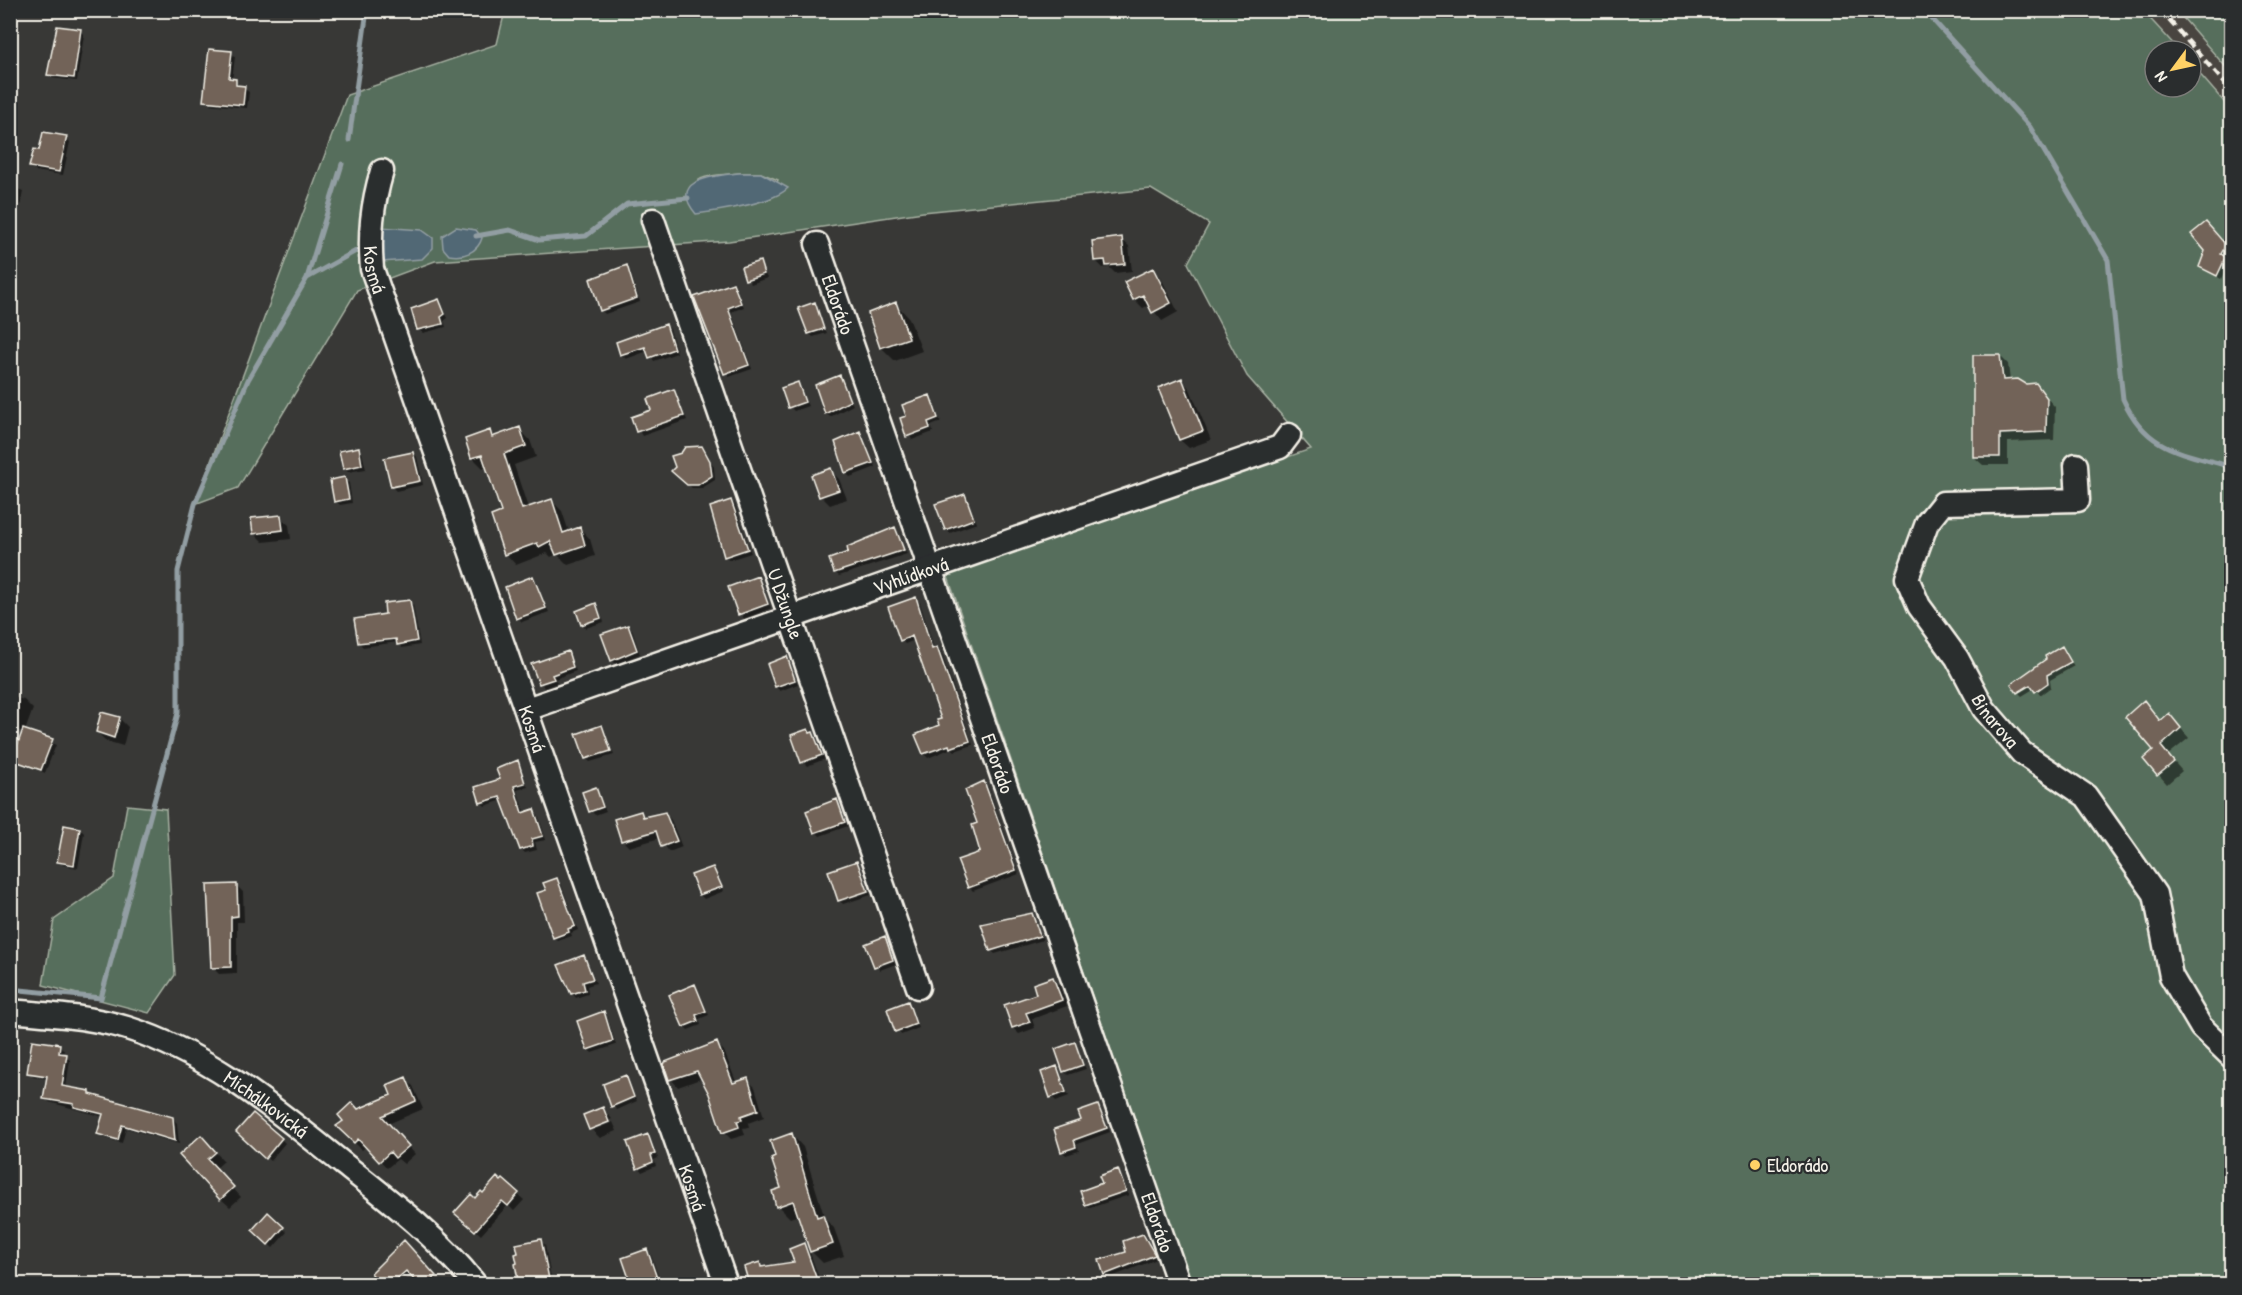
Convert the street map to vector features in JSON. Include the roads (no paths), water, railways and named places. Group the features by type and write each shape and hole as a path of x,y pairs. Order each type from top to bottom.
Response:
{"street":[{"name":"Kosmá","path":"382,171 374,197 369,236 372,269 726,1284"},
{"name":"U Džungle","path":"653,220 918,987"},
{"name":"Eldorádo","path":"817,243 1179,1284"},
{"name":"Vyhlídková","path":"527,709 1280,447 1289,435"},
{"name":"Binarova","path":"2076,465 2078,500 1943,503 1927,523 1907,578 1919,606 1957,658 1984,709 2022,753 2086,796 2155,894 2171,976 2201,1027 2232,1057"},
{"name":"Michálkovická","path":"10,1011 84,1017 128,1028 171,1045 214,1067 254,1093 414,1221 475,1284"}],"water":[{"path":"739,173 761,173 788,188 780,194 758,202 696,214 688,202 687,193 691,186 708,178"},
{"path":"380,227 422,230 433,238 433,248 422,259 382,262"},
{"path":"456,227 476,230 482,238 477,247 465,255 449,255 443,248 442,236"}],"waterway":[{"path":"349,140 367,10"},
{"path":"1924,10 2030,127 2108,260 2123,399 2132,416 2143,429 2167,447 2232,467"},
{"path":"10,989 101,998 178,713 178,571 195,504 248,380 307,278 342,164"},
{"path":"476,236 510,230 539,240 586,236 627,204 688,198"},
{"path":"307,278 365,246"}],"railway":[{"path":"2160,10 2232,91"}],"place":[{"name":"Eldorádo","path":"1755,1165"}]}
